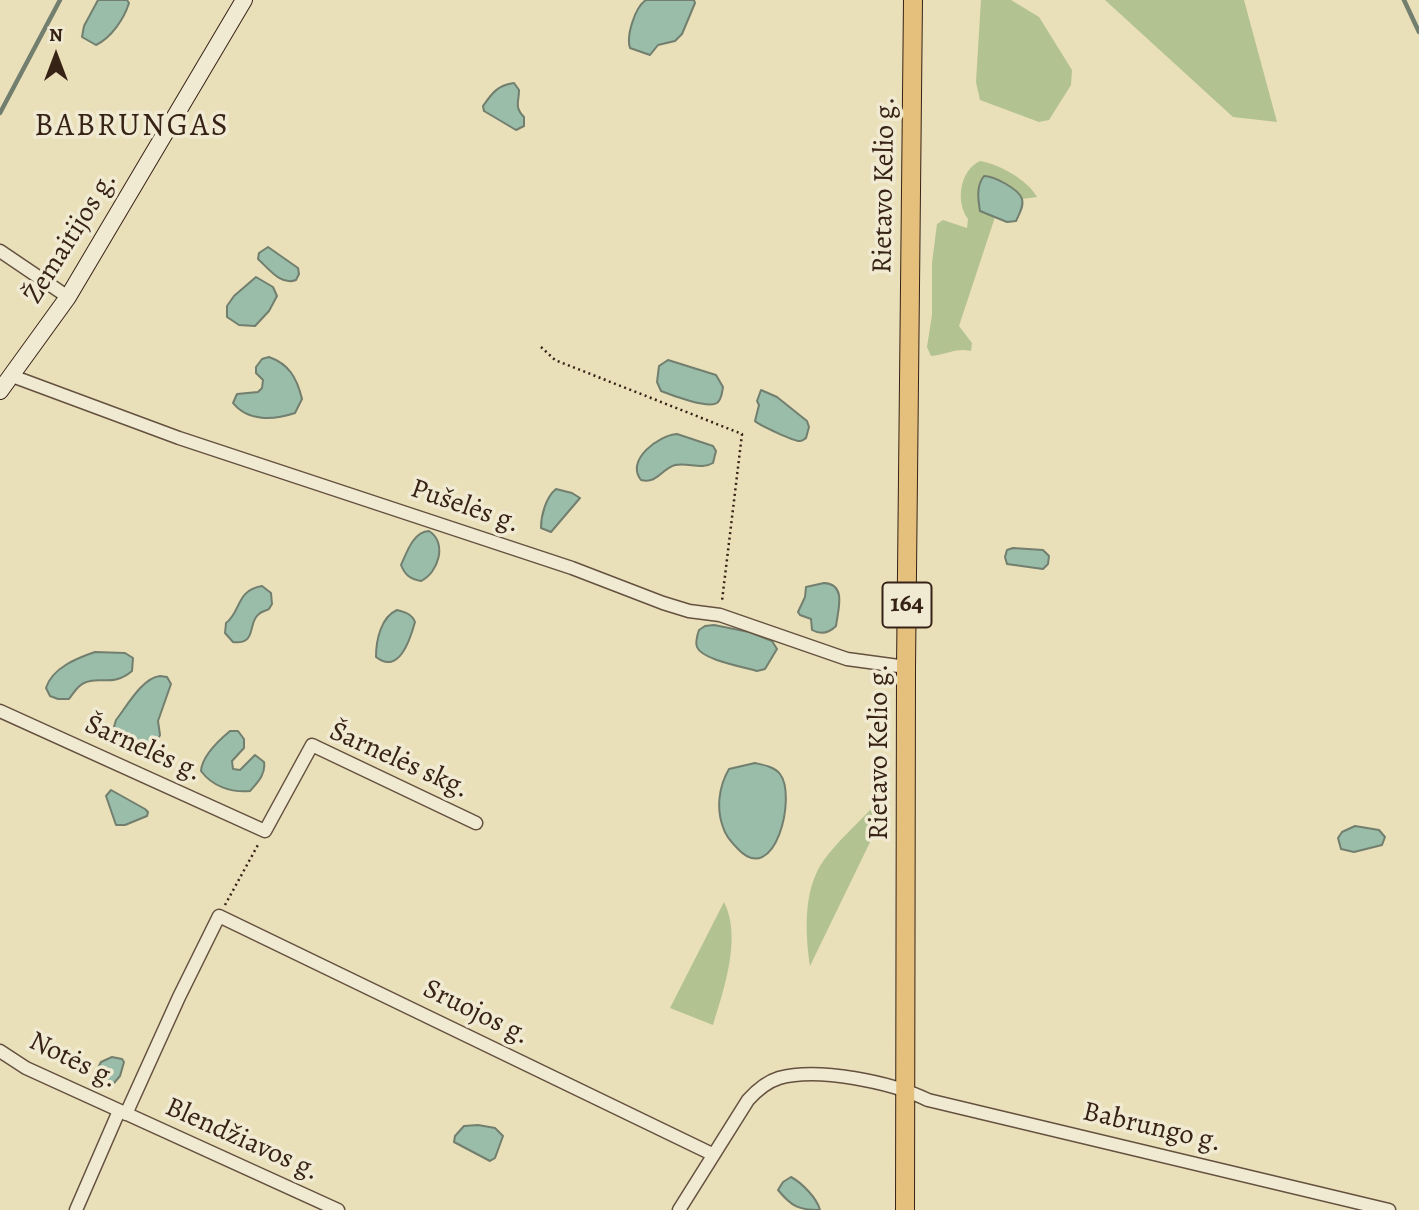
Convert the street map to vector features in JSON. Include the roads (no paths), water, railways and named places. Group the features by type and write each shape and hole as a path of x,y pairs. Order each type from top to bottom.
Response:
{"main road":[{"name":"Žemaitijos g.","path":"0,391 68,297 244,0"},
{"name":"Rietavo Kelio g.","path":"905,1210 906,667 913,0"}],"street":[{"path":"0,251 68,297"},
{"name":"Pušelės g.","path":"12,376 178,438 572,568 663,603 688,611 720,615 847,659 906,667"},
{"name":"Šarnelės g.","path":"0,711 265,831"},
{"name":"Šarnelės skg.","path":"265,831 312,744 476,823"},
{"name":"Sruojos g.","path":"122,1112 219,916 712,1154"},
{"name":"Notės g.","path":"0,1051 26,1068 122,1112"},
{"path":"679,1210 712,1154 748,1100 760,1087 796,1074 879,1082 905,1089"},
{"name":"Babrungo g.","path":"905,1089 928,1100 1389,1210"},
{"path":"76,1210 122,1112"},
{"name":"Blendžiavos g.","path":"122,1112 338,1210"}],"waterway":[{"path":"0,113 60,0"},
{"path":"1404,0 1419,32"}],"district":[{"name":"BABRUNGAS","path":"132,127"}]}
